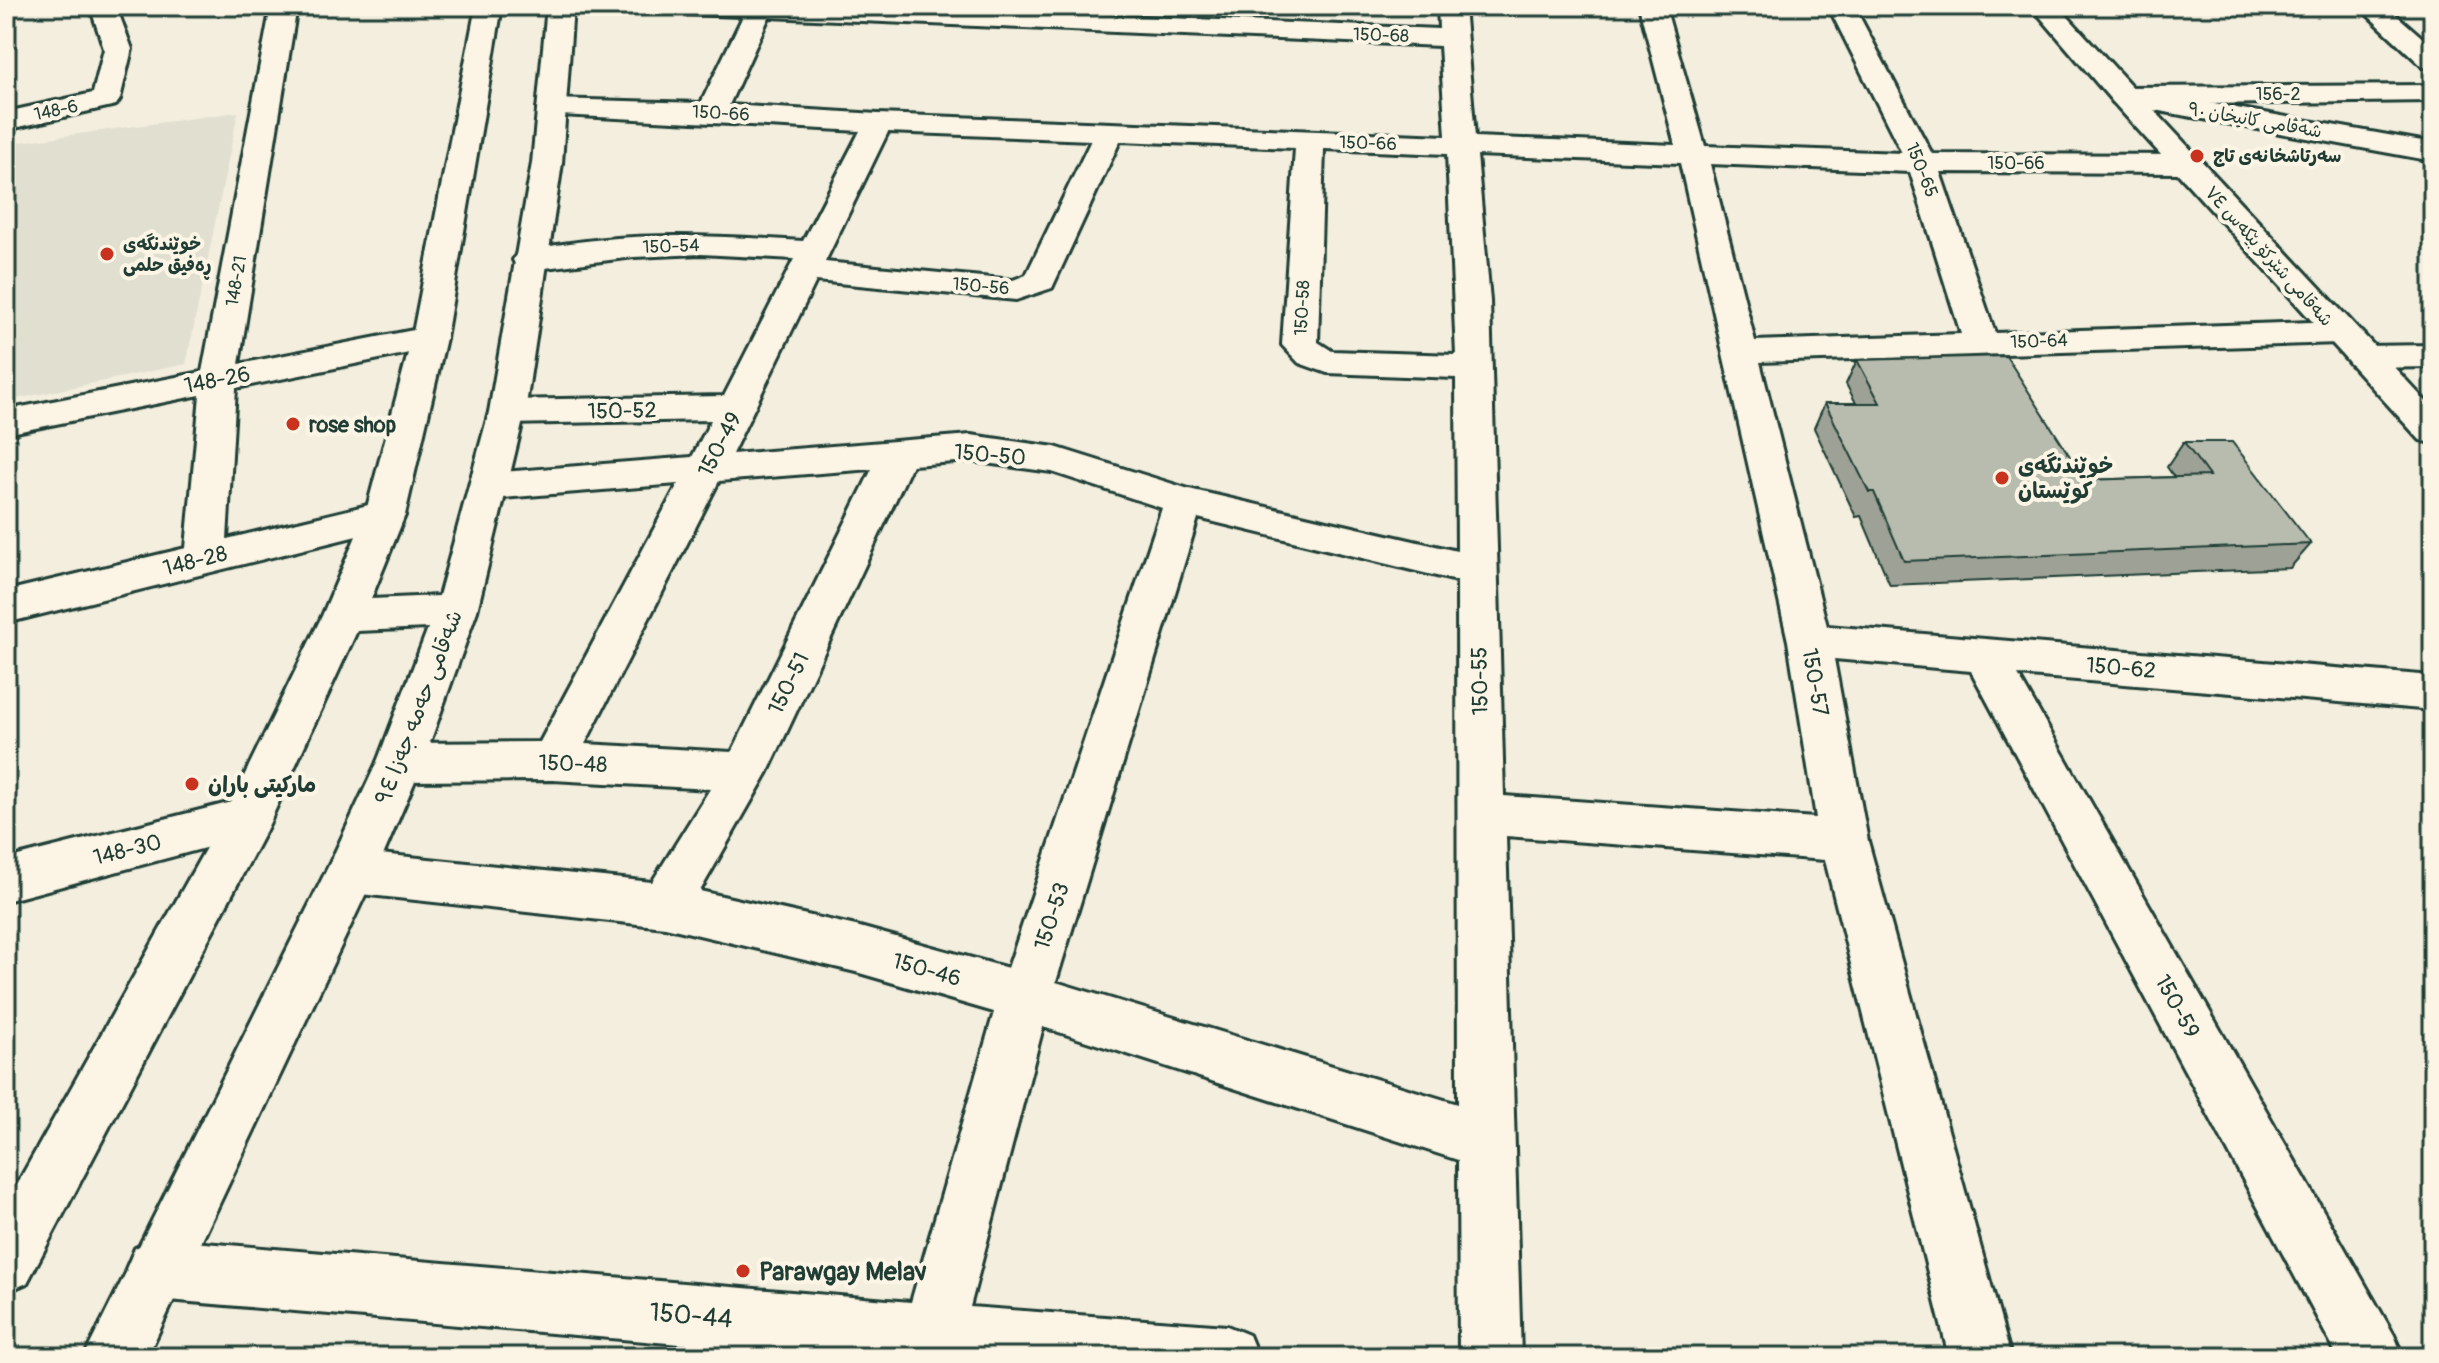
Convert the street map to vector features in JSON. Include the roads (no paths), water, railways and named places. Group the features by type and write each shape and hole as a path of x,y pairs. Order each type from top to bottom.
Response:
{"street":[{"name":"148-6","path":"6,121 106,99 118,49 103,6"},
{"name":"148-21","path":"206,558 219,378 284,6"},
{"path":"6,1262 248,818 343,616 385,515 429,338 489,6"},
{"name":"شەقامی حەمە جەزا ٩٤","path":"115,1357 351,872 400,762 456,611 507,412 547,163 560,6"},
{"name":"150-68","path":"685,6 1452,22"},
{"name":"150-57","path":"1652,6 1693,155 1809,641 1844,841 1980,1357"},
{"name":"150-65","path":"1841,6 1922,163 1981,343"},
{"name":"شەقامی شێرکۆ بێکەس ٧٤","path":"2044,6 2339,332 2433,431"},
{"path":"2371,6 2433,61"},
{"path":"711,112 760,8"},
{"name":"150-55","path":"1452,22 1473,301 1490,1357"},
{"name":"156-2","path":"2123,96 2433,93"},
{"name":"شەقامی کانیخان ٩٠","path":"2123,96 2433,152"},
{"name":"150-66","path":"551,108 711,112 878,123 1310,141 1922,163 2186,164"},
{"name":"150-49","path":"553,761 737,408 878,123"},
{"name":"150-56","path":"809,260 1016,290 1030,286 1040,281 1109,132"},
{"name":"150-58","path":"1310,141 1300,345 1311,355 1327,362 1474,367"},
{"name":"150-54","path":"529,260 634,247 701,244 809,260"},
{"name":"150-64","path":"1740,352 2339,332"},
{"name":"148-26","path":"6,422 429,338"},
{"path":"2363,357 2433,356"},
{"name":"150-52","path":"507,412 737,408"},
{"name":"150-50","path":"490,486 971,448 1055,460 1184,501 1477,571"},
{"name":"150-51","path":"665,905 745,772 898,454"},
{"name":"150-53","path":"967,1344 1025,997 1184,501"},
{"name":"148-28","path":"6,607 385,515"},
{"path":"343,616 456,611"},
{"name":"150-62","path":"1809,641 2433,693"},
{"name":"150-59","path":"1985,656 2372,1357"},
{"name":"150-48","path":"400,762 553,761 745,772"},
{"path":"1481,814 1844,841"},
{"name":"148-30","path":"6,880 248,818"},
{"name":"150-46","path":"351,872 665,905 856,949 1025,997 1487,1141"},
{"name":"150-44","path":"156,1269 967,1344 1227,1357"}],"place":[{"name":"سەرتاشخانەی تاج","path":"2197,156"},
{"name":"خوێندنگەی ڕەفیق حلمی","path":"107,254"},
{"name":"rose shop","path":"293,424"},
{"name":"خوێندنگەی کوێستان","path":"2002,478"},
{"name":"ماركيتى باران","path":"192,784"},
{"name":"Parawgay Melav","path":"743,1271"}]}
